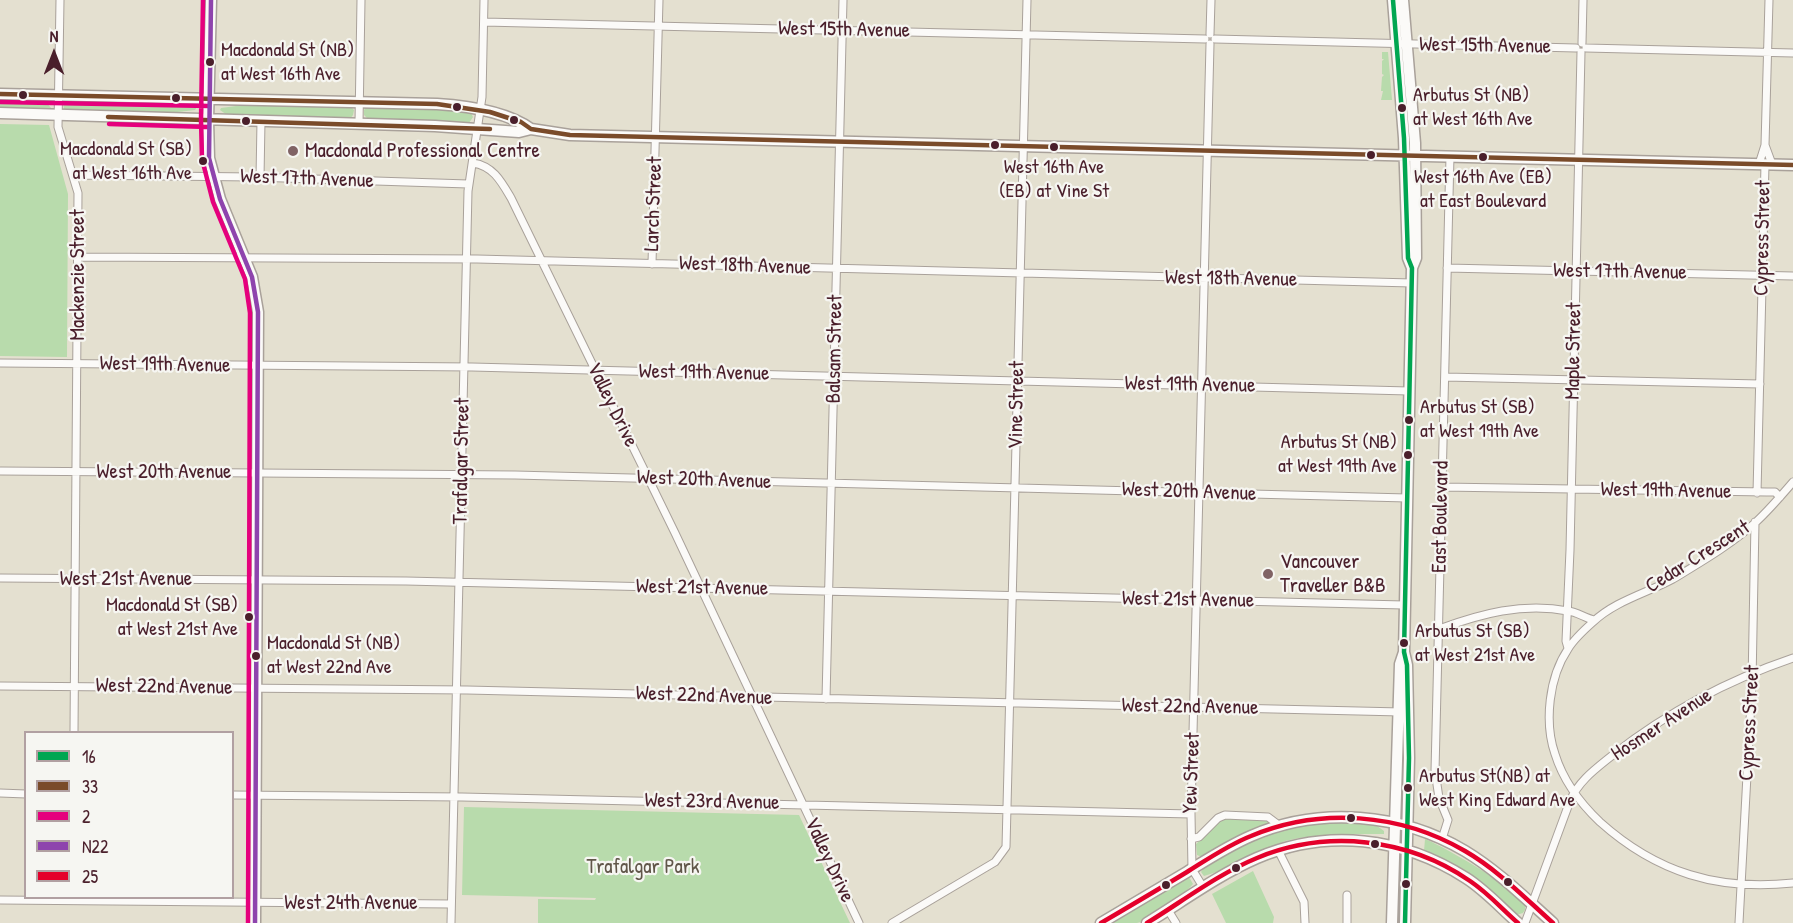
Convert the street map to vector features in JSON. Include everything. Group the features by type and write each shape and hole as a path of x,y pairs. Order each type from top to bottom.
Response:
{"main road":[{"path":"211,0 208,147 213,177 220,199 252,277 258,312 255,923"},
{"path":"1394,0 1401,44 1410,155 1408,258 1412,268 1404,652 1400,664 1403,712 1402,826 1407,850 1405,923"},
{"path":"1401,44 1403,0"},
{"path":"0,94 437,104 481,110 521,122 531,129"},
{"path":"0,114 358,123 519,132 531,129 570,135 1793,165"},
{"path":"1101,923 1236,843 1280,826 1314,819 1345,817 1376,819 1442,839 1485,865 1553,923"},
{"path":"1392,923 1396,847 1402,826"},
{"path":"1147,923 1239,866 1278,850 1307,842 1336,839 1362,840 1396,847 1443,864 1468,879 1518,923"}],"street":[{"name":"Mackenzie Street","path":"60,0 58,127 78,193 74,731"},
{"path":"358,123 361,0"},
{"name":"Trafalgar Street","path":"451,923 468,184 481,110 484,0"},
{"name":"Larch Street","path":"652,264 659,0"},
{"name":"Balsam Street","path":"826,699 843,0"},
{"name":"Vine Street","path":"892,923 1000,857 1006,847 1027,0"},
{"name":"Yew Street","path":"1203,887 1192,868 1191,814 1211,0"},
{"name":"Maple Street","path":"1568,648 1566,641 1583,0"},
{"name":"Cypress Street","path":"1757,493 1769,0"},
{"name":"West 15th Avenue","path":"484,21 1793,53"},
{"path":"260,178 261,121"},
{"name":"Cypress Street","path":"1765,145 1765,164"},
{"name":"East Boulevard","path":"1442,839 1448,820 1440,798 1435,771 1450,156"},
{"name":"Valley Drive","path":"473,163 484,165 499,177 511,198 701,588 859,923"},
{"name":"West 17th Avenue","path":"74,175 468,184"},
{"name":"West 18th Avenue","path":"78,257 466,259 1412,283"},
{"name":"West 17th Avenue","path":"1447,268 1793,276"},
{"name":"West 19th Avenue","path":"0,363 464,367 1409,391"},
{"path":"1445,377 1760,384"},
{"name":"West 20th Avenue","path":"0,471 461,474 1407,498"},
{"name":"Cedar Crescent","path":"1793,483 1755,522 1718,549 1671,579 1612,608 1594,620 1568,648 1553,687 1550,729 1555,754 1574,792 1596,818 1636,850 1672,869 1705,880 1741,886 1793,884"},
{"name":"West 19th Avenue","path":"1442,487 1775,492 1780,497"},
{"name":"Cypress Street","path":"1739,923 1753,673 1755,522"},
{"name":"West 21st Avenue","path":"0,578 459,582 1404,605"},
{"path":"1438,629 1511,609 1567,610 1594,620"},
{"name":"Hosmer Avenue","path":"1574,792 1578,785 1597,768 1631,741 1677,710 1753,673 1793,658"},
{"name":"West 22nd Avenue","path":"0,686 456,689 1403,712"},
{"path":"1525,923 1574,792"},
{"path":"0,793 24,794"},
{"name":"West 23rd Avenue","path":"234,795 453,797 1191,814"},
{"path":"1191,838 1199,837 1218,818 1225,815 1261,815 1273,819 1280,826"},
{"path":"1278,850 1304,902 1305,923"},
{"path":"1347,895 1347,923"},
{"name":"West 24th Avenue","path":"0,900 451,904"},
{"path":"1168,910 1176,923"}],"green space":[{"path":"1382,52 1388,52 1392,100 1381,100 1384,75 1382,74 1384,59 1382,59"},
{"path":"0,97 46,102 51,108 48,110 0,111"},
{"path":"68,100 190,103 197,107 195,110 178,112 79,113 64,109 63,103"},
{"path":"319,104 350,106 354,110 353,115 350,119 227,115 220,110 236,106"},
{"path":"367,106 462,110 471,113 473,117 469,123 369,120 364,115"},
{"path":"0,124 49,125 68,194 67,357 0,356"},
{"name":"Trafalgar Park","path":"464,807 799,815 850,923 538,923 538,899 595,900 596,898 462,895"},
{"path":"1227,817 1264,818 1272,823 1202,857 1197,855 1196,844"},
{"path":"1345,821 1376,825 1384,831 1384,834 1336,834 1299,838 1285,841 1229,868 1204,876 1201,872 1206,865 1253,839 1298,826"},
{"path":"1425,839 1463,859 1509,888 1525,904 1523,913 1516,915 1424,851"},
{"path":"1253,871 1274,917 1273,923 1226,923 1212,894"},
{"path":"1189,877 1193,884 1189,888 1167,906 1143,921 1108,923"}],"transit line":[{"name":"2","path":"203,0 202,159 213,202 245,279 250,313 248,923"},
{"name":"N22","path":"211,0 209,158 220,199 252,277 258,312 255,923"},
{"name":"16","path":"1393,0 1404,138 1408,258 1412,268 1404,652 1407,665 1409,758 1405,923"},
{"name":"33","path":"0,94 437,104 490,112 521,122 531,129 570,135 1793,165"},
{"name":"2","path":"0,102 209,106"},
{"name":"33","path":"108,117 490,129"},
{"name":"2","path":"109,124 208,127"},
{"name":"25","path":"1101,923 1218,852 1243,840 1277,827 1332,818 1360,818 1387,822 1440,838 1489,867 1553,923"},
{"name":"25","path":"1147,923 1215,880 1257,858 1311,843 1339,841 1366,842 1394,847 1446,866 1477,886 1518,923"}],"place":[{"name":"Macdonald St (NB) at West 16th Ave","path":"210,62"},
{"name":"Arbutus St (NB) at West 16th Ave","path":"1402,108"},
{"name":"West 16th Ave (EB) at Vine St","path":"1054,147"},
{"name":"Macdonald Professional Centre","path":"293,151"},
{"name":"West 16th Ave (EB) at East Boulevard","path":"1483,157"},
{"name":"Macdonald St (SB) at West 16th Ave","path":"203,161"},
{"name":"Arbutus St (SB) at West 19th Ave","path":"1409,420"},
{"name":"Arbutus St (NB) at West 19th Ave","path":"1408,455"},
{"name":"Vancouver Traveller B&B","path":"1268,574"},
{"name":"Macdonald St (SB) at West 21st Ave","path":"249,617"},
{"name":"Arbutus St (SB) at West 21st Ave","path":"1404,643"},
{"name":"Macdonald St (NB) at West 22nd Ave","path":"256,656"},
{"name":"Arbutus St(NB) at West King Edward Ave","path":"1408,788"}]}
